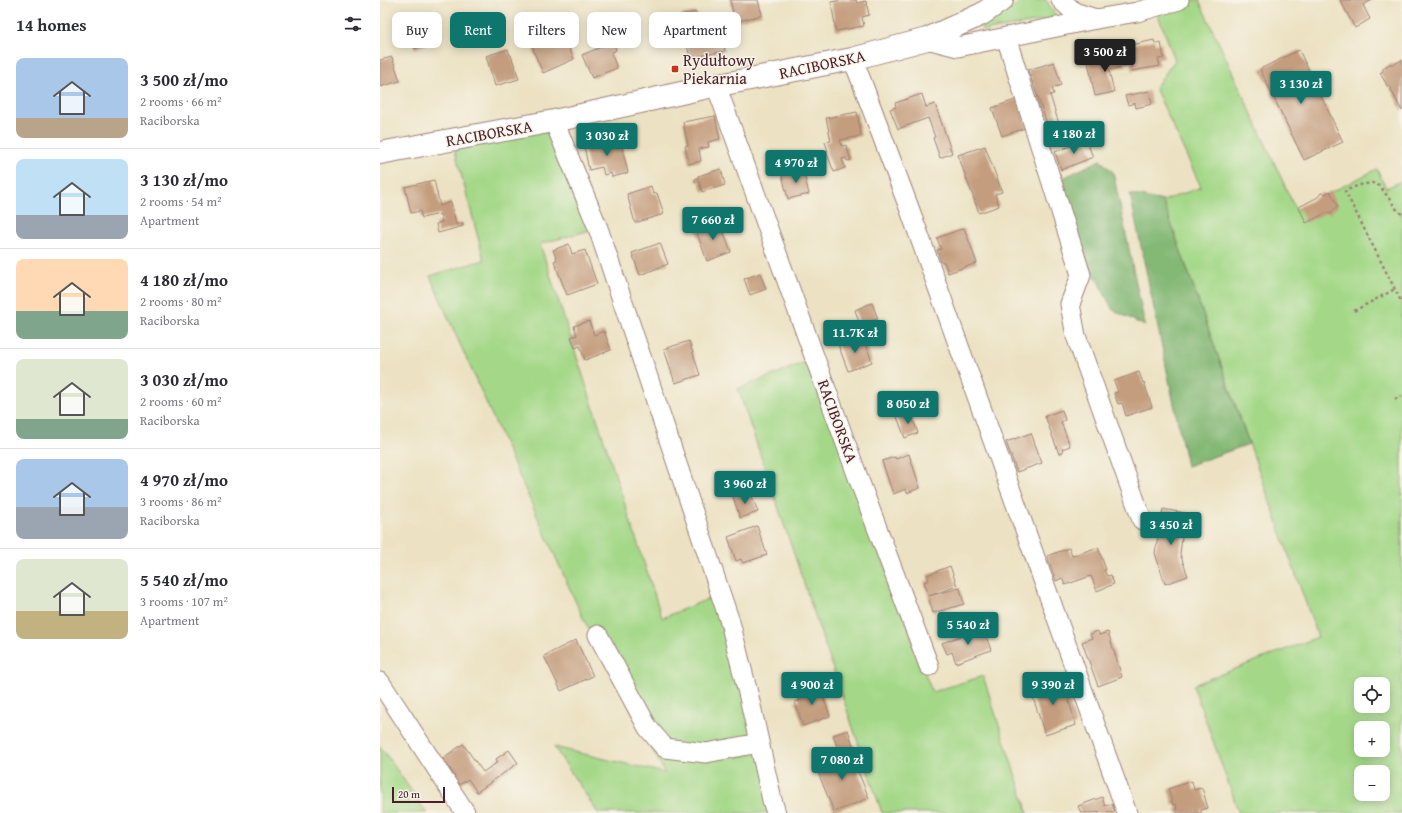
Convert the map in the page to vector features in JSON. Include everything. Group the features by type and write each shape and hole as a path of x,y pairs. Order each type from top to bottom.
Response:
{"main road":[{"name":"RACIBORSKA","path":"380,153 554,121 716,85 852,59 927,39 982,14 1002,0"}],"street":[{"name":"RACIBORSKA","path":"1061,0 1074,12 1096,19"},
{"name":"RACIBORSKA","path":"927,39 958,47 1137,12 1179,0"},
{"path":"1006,37 1081,275 1070,304 1076,336 1142,520"},
{"path":"852,59 911,213 1127,813"},
{"name":"RACIBORSKA","path":"716,85 859,480 929,666"},
{"path":"554,121 598,228 730,622 776,813"},
{"path":"598,634 648,728 665,748 706,753 759,743"},
{"path":"380,682 465,812"}],"path":[{"path":"1402,214 1398,211 1380,186 1372,183 1359,185 1345,192 1402,303"},
{"path":"1354,311 1395,288"},
{"path":"1395,399 1402,396"}],"green space":[{"path":"1025,0 1046,0 1056,16 1053,19 983,31 981,29 982,25"},
{"path":"1179,0 1199,0 1296,210 1377,169 1386,188 1402,181 1402,813 1239,813 1193,685 1318,637 1163,201 1201,187 1155,88 1175,60 1155,7"},
{"path":"554,121 598,228 540,244 662,618 720,594 778,813 598,813 554,747 665,773 582,616 430,276 484,260 452,140"},
{"path":"1100,160 1113,172 1145,326 1113,310 1083,253 1059,180"},
{"path":"1130,194 1163,201 1249,444 1187,466"},
{"path":"808,361 932,692 983,676 1028,813 882,813 738,389"},
{"path":"380,746 427,813 380,813"}],"building":[{"path":"730,0 758,0 762,15 741,20 741,12 733,12"},
{"path":"856,0 857,3 866,1 869,15 862,17 864,26 836,31 831,2"},
{"path":"1340,0 1372,0 1363,5 1370,19 1355,28"},
{"path":"1154,40 1155,44 1161,43 1164,58 1158,59 1160,66 1132,71 1127,46"},
{"path":"533,48 569,48 574,59 543,73"},
{"path":"599,48 615,48 616,50 611,53 617,68 592,78 582,55"},
{"path":"688,48 724,48 725,51 690,58"},
{"path":"508,49 519,79 495,86 486,56"},
{"path":"1299,50 1343,142 1304,160 1260,69"},
{"path":"1124,54 1126,66 1109,70 1114,92 1095,96 1088,62"},
{"path":"392,57 400,81 380,87 380,60"},
{"path":"1402,60 1402,111 1389,86 1388,87 1380,73 1383,71 1383,68"},
{"path":"1054,62 1061,85 1052,88 1054,94 1050,95 1063,137 1053,140 1028,70"},
{"path":"1149,91 1152,104 1136,108 1135,103 1128,105 1125,96"},
{"path":"922,94 926,107 935,104 952,153 940,158 933,138 935,137 928,118 898,129 890,109 896,107 895,103"},
{"path":"1018,99 1028,127 1002,136 992,108"},
{"path":"857,112 861,136 840,140 842,146 846,145 851,160 847,161 846,158 842,159 845,168 834,172 826,151 828,151 825,142 831,141 826,118"},
{"path":"715,116 720,139 708,142 709,147 699,149 701,161 689,164 685,146 688,145 683,122"},
{"path":"620,138 628,173 612,177 611,173 604,175 602,167 589,170 584,146"},
{"path":"1086,140 1093,157 1061,170 1055,152"},
{"path":"985,146 1002,192 995,194 999,206 979,213 958,155"},
{"path":"721,169 725,185 702,192 699,181 696,182 695,179 698,178 698,176"},
{"path":"803,170 809,194 788,199 782,175"},
{"path":"434,180 440,206 451,202 456,224 463,223 463,226 438,233 436,224 442,222 440,214 422,218 420,211 411,213 405,187"},
{"path":"651,186 653,194 657,193 664,214 635,223 627,194"},
{"path":"1330,191 1338,207 1333,210 1331,214 1326,213 1306,223 1299,207 1318,197 1321,193 1326,194"},
{"path":"720,222 731,252 707,261 696,230"},
{"path":"964,228 977,263 948,273 944,262 941,262 937,250 941,249 937,238"},
{"path":"660,243 668,264 640,275 632,253"},
{"path":"569,244 572,254 585,250 597,284 567,295 554,261 557,260 553,250"},
{"path":"760,273 766,289 750,295 744,279"},
{"path":"872,303 878,319 860,325 855,310"},
{"path":"589,321 594,335 604,331 611,350 585,360 580,346 575,348 571,337 577,335 574,326"},
{"path":"853,339 854,343 864,339 872,362 848,371 838,344"},
{"path":"689,341 700,375 675,383 664,349"},
{"path":"1139,372 1143,383 1144,382 1152,407 1126,416 1122,403 1118,404 1114,393 1118,392 1114,381"},
{"path":"1062,410 1065,420 1061,422 1070,446 1062,449 1063,452 1059,454 1045,416"},
{"path":"910,412 918,433 905,438 897,417"},
{"path":"1031,433 1042,463 1017,472 1006,442"},
{"path":"909,454 920,488 907,493 906,489 893,494 882,461 895,457 896,459"},
{"path":"750,491 758,512 740,518 733,497"},
{"path":"1163,509 1185,513 1180,554 1188,576 1165,584 1155,553"},
{"path":"757,526 767,555 743,563 741,559 736,561 728,537"},
{"path":"1098,547 1106,570 1104,570 1107,576 1111,575 1114,584 1097,591 1091,576 1065,585 1062,578 1056,581 1047,556 1069,548 1072,556"},
{"path":"950,566 957,586 929,596 924,582 929,580 927,575"},
{"path":"960,588 964,604 933,613 928,596"},
{"path":"983,628 991,650 956,663 952,652 947,654 942,643"},
{"path":"1098,631 1099,635 1108,632 1122,677 1098,686 1082,642 1092,638 1090,634"},
{"path":"576,640 593,676 561,691 544,656"},
{"path":"1062,678 1076,725 1045,735 1030,688"},
{"path":"819,686 830,716 803,726 795,702 800,701 797,694"},
{"path":"848,730 854,748 839,753 833,735"},
{"path":"463,744 483,772 498,762 496,759 509,750 518,763 477,792 468,779 456,787 451,780 455,777 443,758"},
{"path":"849,750 869,798 834,812 815,765"},
{"path":"1192,781 1194,790 1202,788 1208,808 1201,810 1201,813 1177,813 1176,804 1173,805 1168,789"},
{"path":"1102,797 1105,806 1112,804 1115,812 1081,813 1078,806"}],"place":[{"name":"Rydułtowy Piekarnia","path":"675,69"}]}
